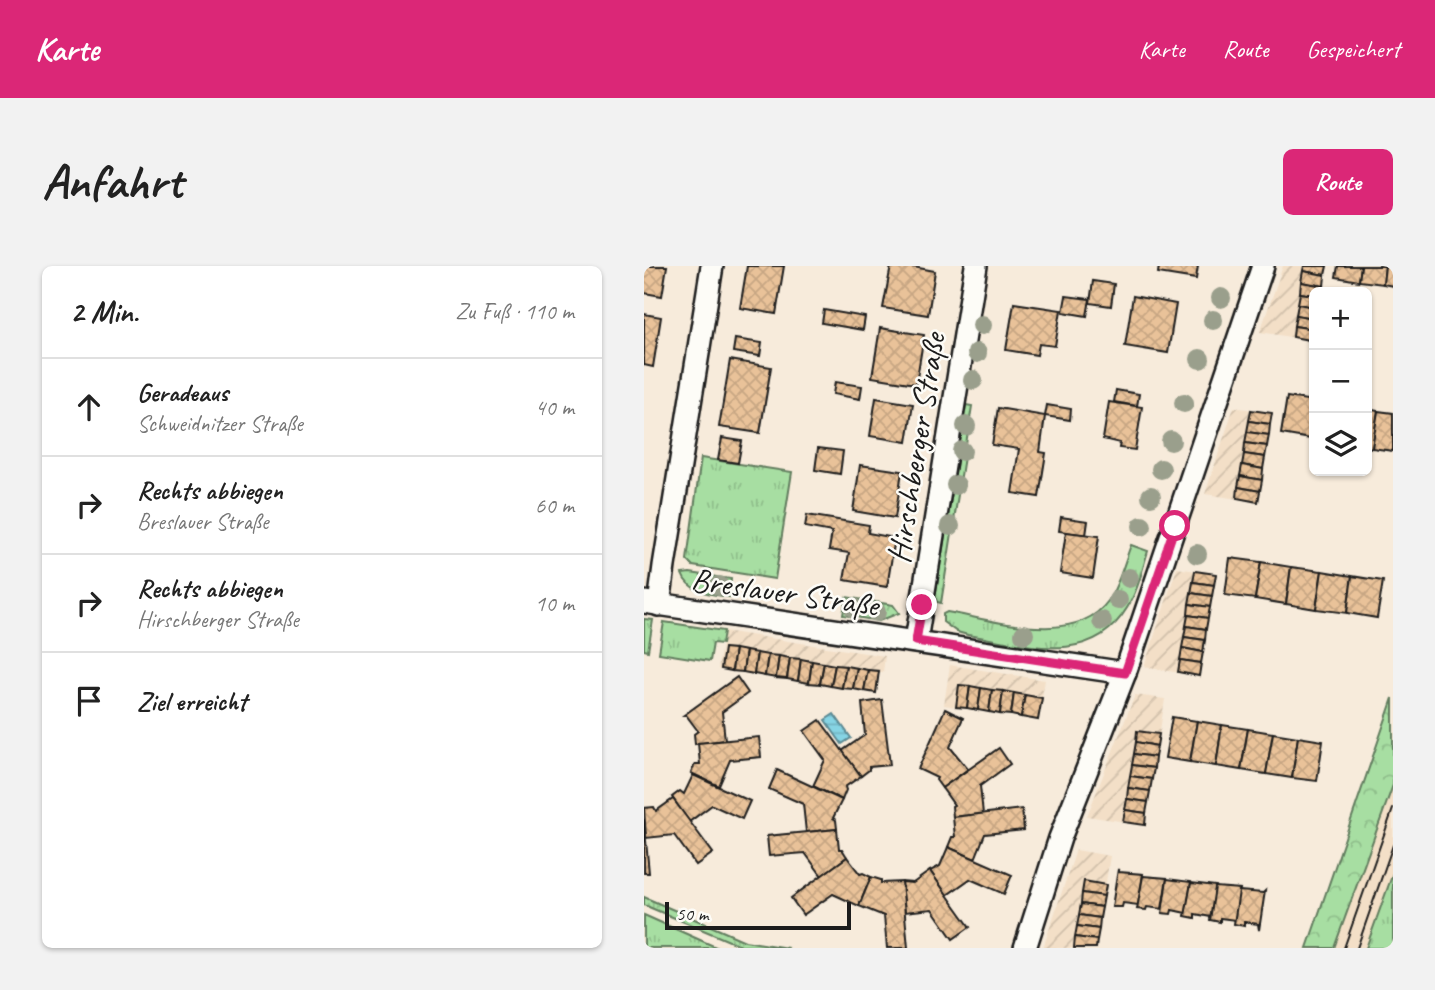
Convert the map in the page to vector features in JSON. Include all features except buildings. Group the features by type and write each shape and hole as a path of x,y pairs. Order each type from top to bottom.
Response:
{"street":[{"path":"652,603 712,266"},
{"name":"Hirschberger Straße","path":"916,641 976,266"},
{"path":"1024,948 1060,838 1125,673 1263,266"},
{"name":"Breslauer Straße","path":"652,603 1125,673"}],"shaded area":[{"path":"1283,266 1327,266 1324,287 1309,287 1309,340 1260,332"},
{"path":"1234,407 1272,413 1258,502 1205,494"},
{"path":"1177,568 1216,574 1199,676 1144,667"},
{"path":"724,631 885,656 883,672 879,672 876,693 718,669"},
{"path":"950,665 1045,680 1038,720 944,705"},
{"path":"1135,695 1165,699 1145,825 1087,816"},
{"path":"1393,785 1393,873 1366,948 1334,948"},
{"path":"1076,850 1110,856 1096,948 1043,948"}],"green space":[{"path":"966,405 972,406 941,603 937,602 935,597"},
{"path":"701,458 792,472 775,579 693,566 687,560"},
{"path":"1131,545 1148,551 1137,588 1127,608 1112,627 1095,639 1076,645 1033,646 968,635 957,632 943,622 943,614 947,612 1032,627 1055,627 1075,623 1093,615 1108,601"},
{"path":"682,574 731,579 729,597 695,589"},
{"path":"846,597 893,605 899,613 879,621 843,615"},
{"path":"644,619 653,620 648,651 644,650"},
{"path":"664,622 724,631 722,644 713,643 710,661 659,653"},
{"path":"1393,698 1393,785 1334,948 1307,948"},
{"path":"1393,873 1393,948 1366,948"},
{"path":"644,897 745,941 788,948 741,946 644,905"},
{"path":"644,915 718,948 644,948"}],"water":[{"path":"834,714 851,738 842,744 825,720"}],"tram line":[{"path":"1344,948 1393,809"},
{"path":"1357,948 1393,845"}],"route":[{"path":"922,605 916,641 1125,673 1175,526"}]}
